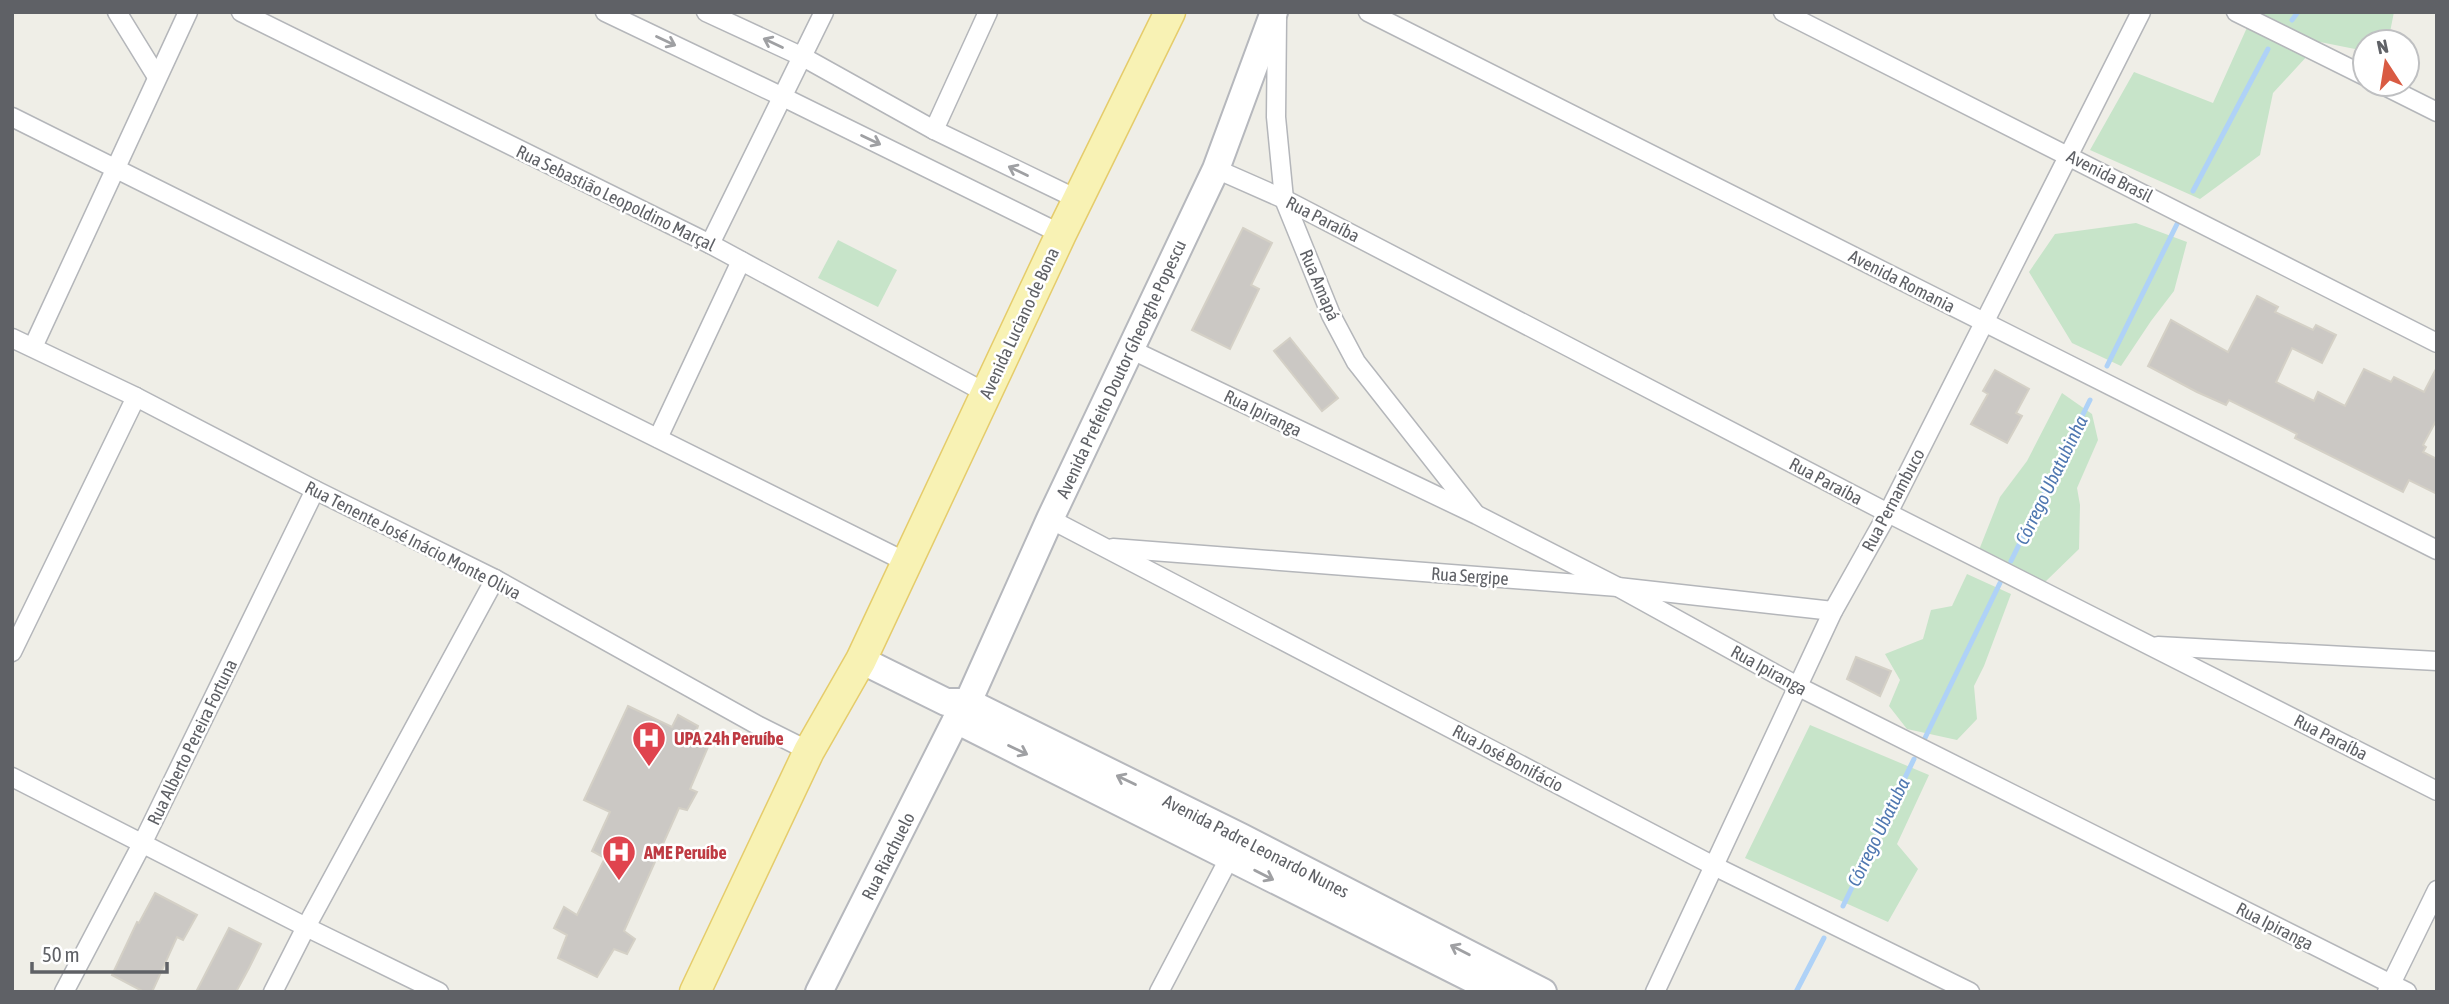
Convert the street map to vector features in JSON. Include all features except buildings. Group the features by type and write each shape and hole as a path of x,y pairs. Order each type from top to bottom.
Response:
{"main road":[{"name":"Avenida Luciano de Bona","path":"695,992 809,751 866,647 1061,234 1170,12"},
{"name":"Avenida Prefeito Doutor Gheorghe Popescu","path":"957,708 1216,169 1276,12"},
{"name":"Avenida Padre Leonardo Nunes","path":"866,647 957,708 1235,847 1497,986 1543,992"},
{"name":"Rua Riachuelo","path":"819,992 957,708"}],"street":[{"path":"117,12 158,77"},
{"path":"33,347 188,12"},
{"name":"Rua Sebastião Leopoldino Marçal","path":"241,12 710,244 986,393"},
{"path":"605,12 1061,234"},
{"path":"706,12 803,57 934,130 1079,200"},
{"path":"710,244 824,12"},
{"path":"934,130 988,12"},
{"name":"Rua Amapá","path":"1276,12 1276,117 1284,199 1331,315 1356,362 1477,515"},
{"name":"Avenida Romania","path":"1368,12 2437,550"},
{"name":"Avenida Brasil","path":"1783,12 2437,343"},
{"name":"Rua Pernambuco","path":"1655,992 1833,611 1888,513 2141,12"},
{"path":"2236,12 2351,69"},
{"path":"2408,98 2437,112"},
{"path":"2418,103 2437,125"},
{"path":"12,117 905,562"},
{"name":"Rua Paraíba","path":"1216,169 1284,199 1888,513 2437,791"},
{"path":"658,438 741,261"},
{"name":"Rua Tenente José Inácio Monte Oliva","path":"12,338 136,397 495,579 809,751"},
{"name":"Rua Ipiranga","path":"1130,349 1477,515 1618,587 1799,687 2395,989"},
{"path":"12,652 136,397"},
{"name":"Rua Alberto Pereira Fortuna","path":"64,992 143,842 315,490"},
{"name":"Rua José Bonifácio","path":"1050,519 1714,866 1970,992"},
{"name":"Rua Sergipe","path":"1106,548 1618,587 1833,611"},
{"path":"273,992 495,579"},
{"path":"2151,646 2437,661"},
{"path":"12,777 439,992"},
{"path":"1160,992 1235,847"},
{"path":"2395,989 2437,890"}],"green space":[{"path":"2254,12 2394,12 2391,28 2351,28 2351,48 2320,42 2273,93 2260,155 2200,199 2090,150 2134,72 2213,103"},
{"path":"2136,223 2187,242 2174,291 2121,366 2072,343 2029,272 2055,234"},
{"path":"838,240 897,270 878,307 818,278"},
{"path":"2062,393 2092,414 2098,440 2077,488 2080,505 2079,549 2044,583 1979,550 2000,497 2027,461"},
{"path":"1967,574 2011,594 1974,686 1977,719 1957,740 1907,729 1889,706 1900,680 1885,654 1923,639 1931,610 1952,606"},
{"path":"1810,725 1929,775 1897,844 1918,869 1888,922 1745,858"}],"waterway":[{"name":"Córrego Ubatubinha","path":"2292,20 2298,12"},
{"name":"Córrego Ubatubinha","path":"2193,191 2268,49"},
{"name":"Córrego Ubatubinha","path":"2107,366 2179,220"},
{"name":"Córrego Ubatubinha","path":"2011,561 2090,400"},
{"name":"Córrego Ubatubinha","path":"1924,740 2000,583"},
{"name":"Córrego Ubatuba","path":"1843,906 1914,759"},
{"name":"Córrego Ubatuba","path":"1796,992 1824,938"}],"place":[{"name":"UPA 24h Peruíbe","path":"649,768"},
{"name":"AME Peruíbe","path":"619,882"}]}
